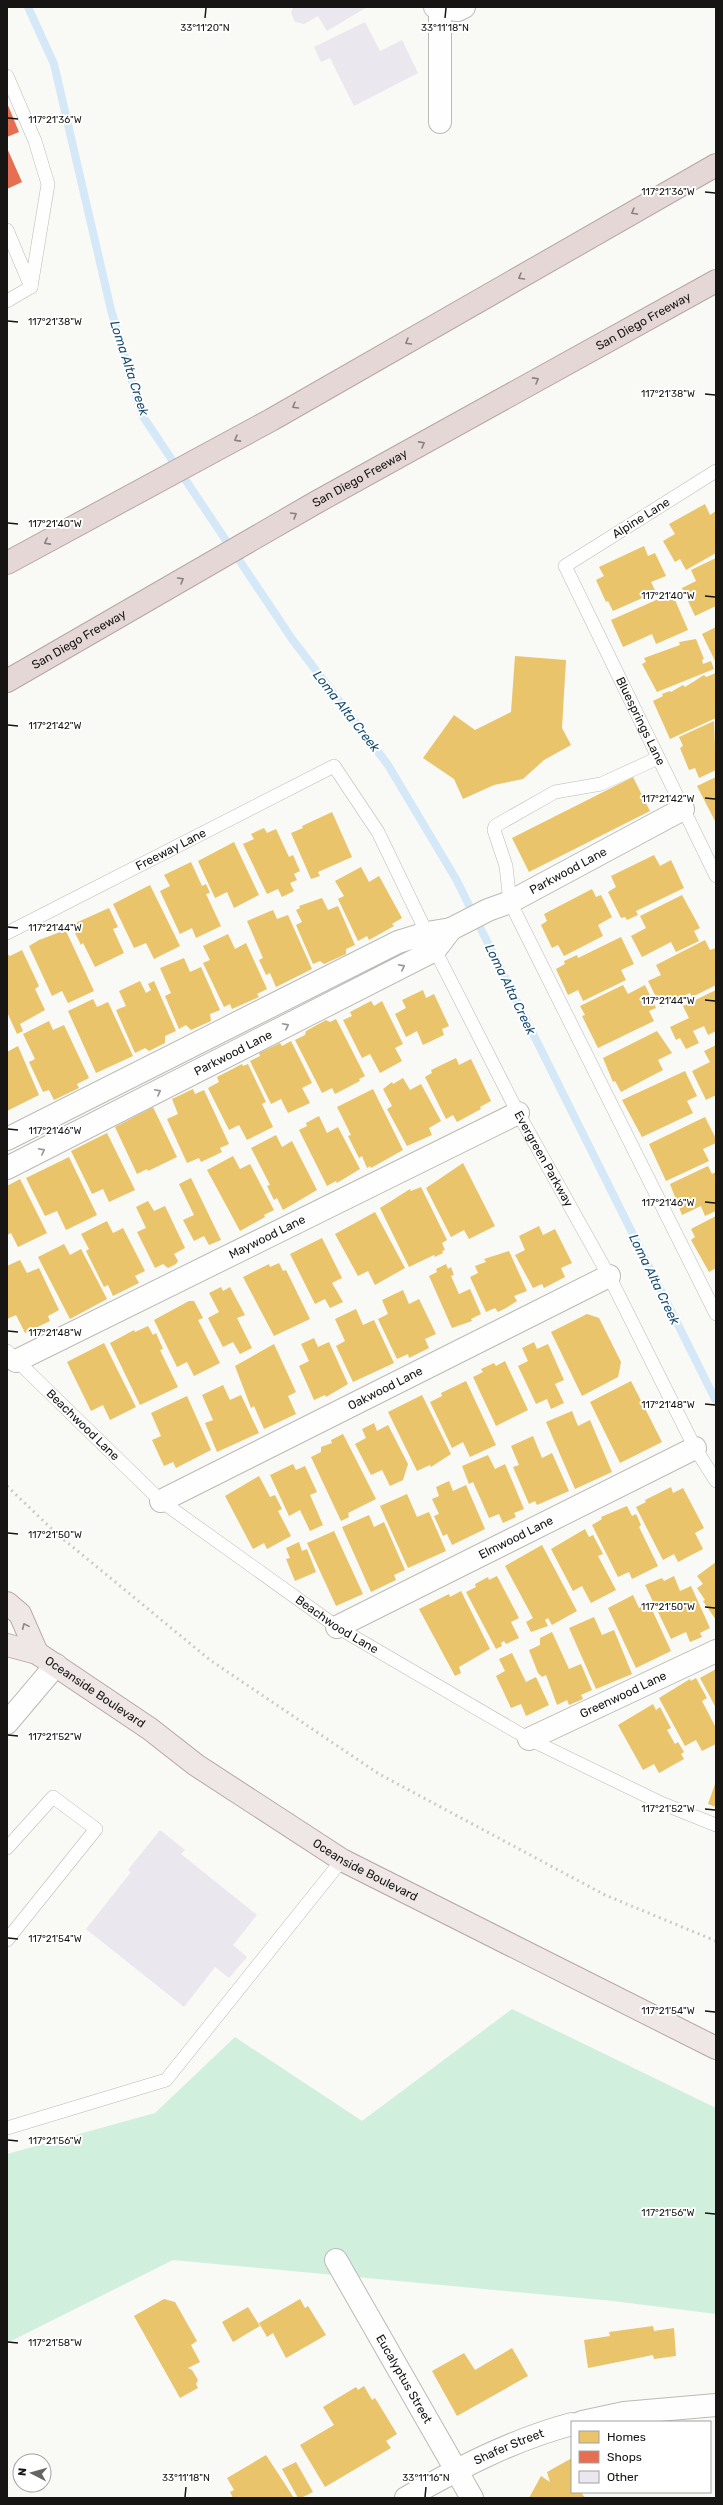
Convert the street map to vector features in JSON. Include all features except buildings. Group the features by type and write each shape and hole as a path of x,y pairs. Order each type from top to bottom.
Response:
{"highway":[{"path":"7,563 107,511 271,420 716,165"},
{"name":"San Diego Freeway","path":"7,681 315,503 716,281"}],"main road":[{"name":"Oceanside Boulevard","path":"7,1603 20,1614 37,1653"},
{"name":"Oceanside Boulevard","path":"7,1645 37,1653 56,1665 150,1729 196,1765 342,1860 716,2048"}],"street":[{"path":"440,122 438,8 458,10 464,7"},
{"name":"Parkwood Lane","path":"7,1168 431,942 451,929 488,910 510,902 683,809"},
{"name":"Parkwood Lane","path":"7,1139 398,942 431,942"},
{"name":"Maywood Lane","path":"12,1356 518,1113"},
{"name":"Oakwood Lane","path":"161,1501 609,1276"},
{"name":"Elmwood Lane","path":"337,1627 695,1448"},
{"name":"Greenwood Lane","path":"529,1739 716,1651"},
{"path":"7,1723 56,1665"},
{"name":"Eucalyptus Street","path":"336,2260 472,2498"},
{"path":"587,2421 624,2414 716,2405"},
{"name":"Shafer Street","path":"406,2498 456,2470 540,2433 571,2424"}],"lane":[{"path":"7,76 35,141 48,184 31,287"},
{"path":"7,230 31,287"},
{"path":"7,301 31,287"},
{"name":"Alpine Lane","path":"565,566 716,471"},
{"name":"Bluesprings Lane","path":"565,566 716,876"},
{"path":"658,758 601,784 555,792 495,826 494,830 506,866 510,902 716,1314"},
{"name":"Evergreen Parkway","path":"334,766 378,832 431,942 518,1113 609,1276 695,1448 716,1481"},
{"name":"Freeway Lane","path":"7,933 334,766"},
{"name":"Beachwood Lane","path":"12,1356 161,1501 337,1627 529,1739 661,1803 716,1825"},
{"path":"7,1848 53,1797 96,1829 7,1940"},
{"path":"7,2128 166,2080 342,1860"}],"green space":[{"path":"512,2009 716,2108 716,2314 613,2301 173,2260 7,2343 7,2154 155,2113 235,2037 362,2121"}],"waterway":[{"name":"Loma Alta Creek","path":"28,7 54,64 111,310 142,415 292,639 388,765 456,879 716,1401"}],"railway":[{"path":"7,1486 57,1534 210,1660 379,1774 605,1895 716,1941"}]}
